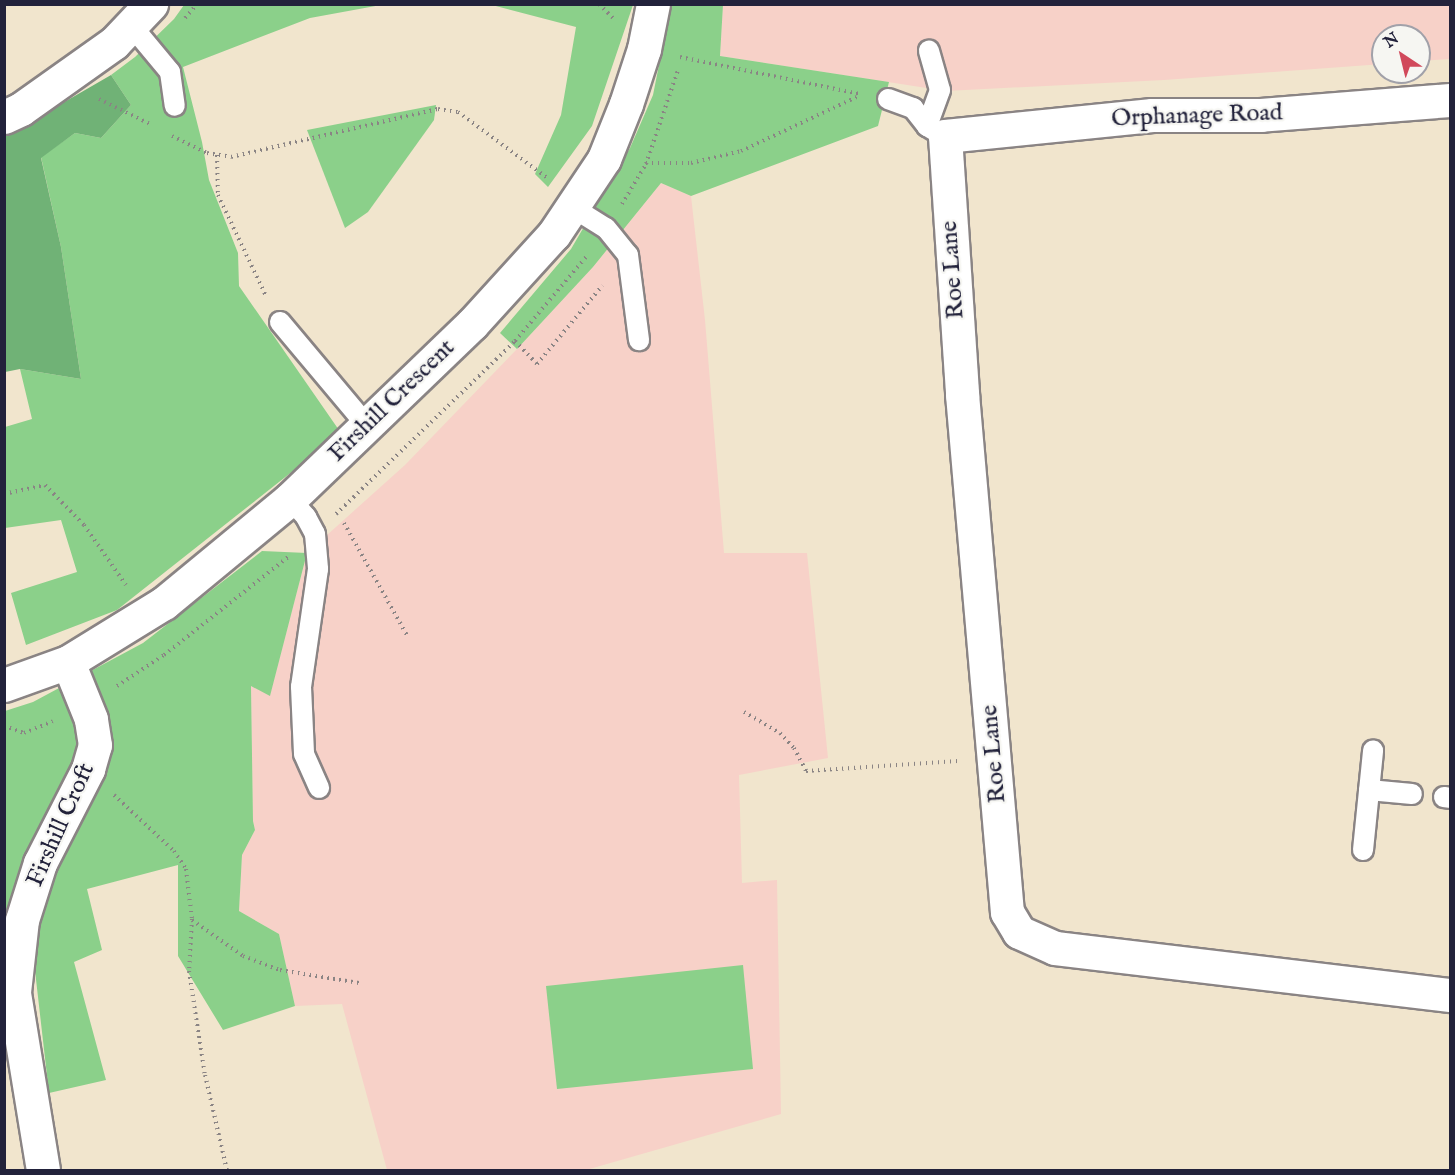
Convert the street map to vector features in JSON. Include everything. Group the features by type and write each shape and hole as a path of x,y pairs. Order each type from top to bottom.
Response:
{"street":[{"name":"Firshill Crescent","path":"4,686 68,662 164,603 290,499 368,427 472,324 554,234 604,159 644,50 653,4"},
{"path":"4,117 21,109 114,43 141,15"},
{"name":"Orphanage Road","path":"936,131 1152,115 1262,115 1450,100"},
{"name":"Roe Lane","path":"936,131 962,394 1007,912 1019,932 1055,948 1450,995"},
{"name":"Firshill Croft","path":"43,1170 14,993 13,919 88,770 95,744 91,719 68,662"}],"lane":[{"path":"141,15 170,72 175,106"},
{"path":"929,51 940,90 936,131"},
{"path":"888,99 913,108 936,131"},
{"path":"574,203 606,228 628,255 639,340"},
{"path":"280,322 368,427"},
{"path":"290,499 306,517 315,534 318,569 301,687 304,754 319,788"},
{"path":"1363,850 1372,751"},
{"path":"1369,790 1412,794"}],"path":[{"path":"644,50 888,99"},
{"path":"74,72 96,97 156,128"},
{"path":"604,159 646,164 692,163 741,151 862,94"},
{"path":"167,133 207,153 231,157 438,109 458,112 574,203"},
{"path":"217,155 218,195 246,258 280,322"},
{"path":"516,341 537,364 606,281"},
{"path":"4,494 45,485 84,525 146,614"},
{"path":"336,513 351,531 408,637"},
{"path":"744,712 780,733 794,748 806,771 995,758"},
{"path":"88,770 174,851 186,869 192,919 189,970 205,1075 227,1170"},
{"path":"192,919 243,956 280,970 359,983"}],"shaded area":[{"path":"723,5 1450,5 1450,59 1431,60 1431,24 1371,24 1371,65 1164,80 946,91 720,56"},
{"path":"661,183 691,196 705,320 724,553 807,553 828,758 739,775 742,883 777,880 781,1114 586,1170 387,1170 342,1004 295,1006 279,934 239,911 242,855 255,830 251,685 270,695 307,553 405,465 517,349 593,267"}],"green space":[{"path":"184,5 381,5 310,18 183,67 209,180 238,253 239,286 341,433 117,610 26,645 11,593 77,572 61,520 5,528 5,427 32,419 20,369 81,379 61,247 41,157 75,133 101,138 131,105 111,75 135,57 174,19"},
{"path":"492,5 633,5 592,126 548,187 535,174 561,115 576,27"},
{"path":"671,5 723,5 720,56 889,82 878,126 691,196 661,183 593,267 517,349 500,333 571,249 630,148 653,95"},
{"path":"111,75 131,105 101,138 75,133 41,158 61,247 81,379 20,369 5,372 4,137"},
{"path":"436,105 434,120 368,212 345,228 307,130"},
{"path":"262,551 307,553 270,696 251,686 255,830 242,855 239,911 279,934 295,1006 223,1030 178,956 178,865 87,889 102,950 74,962 106,1080 49,1093 34,962 5,970 5,711 33,702 143,643"},
{"path":"743,965 753,1069 557,1089 546,986"}]}
